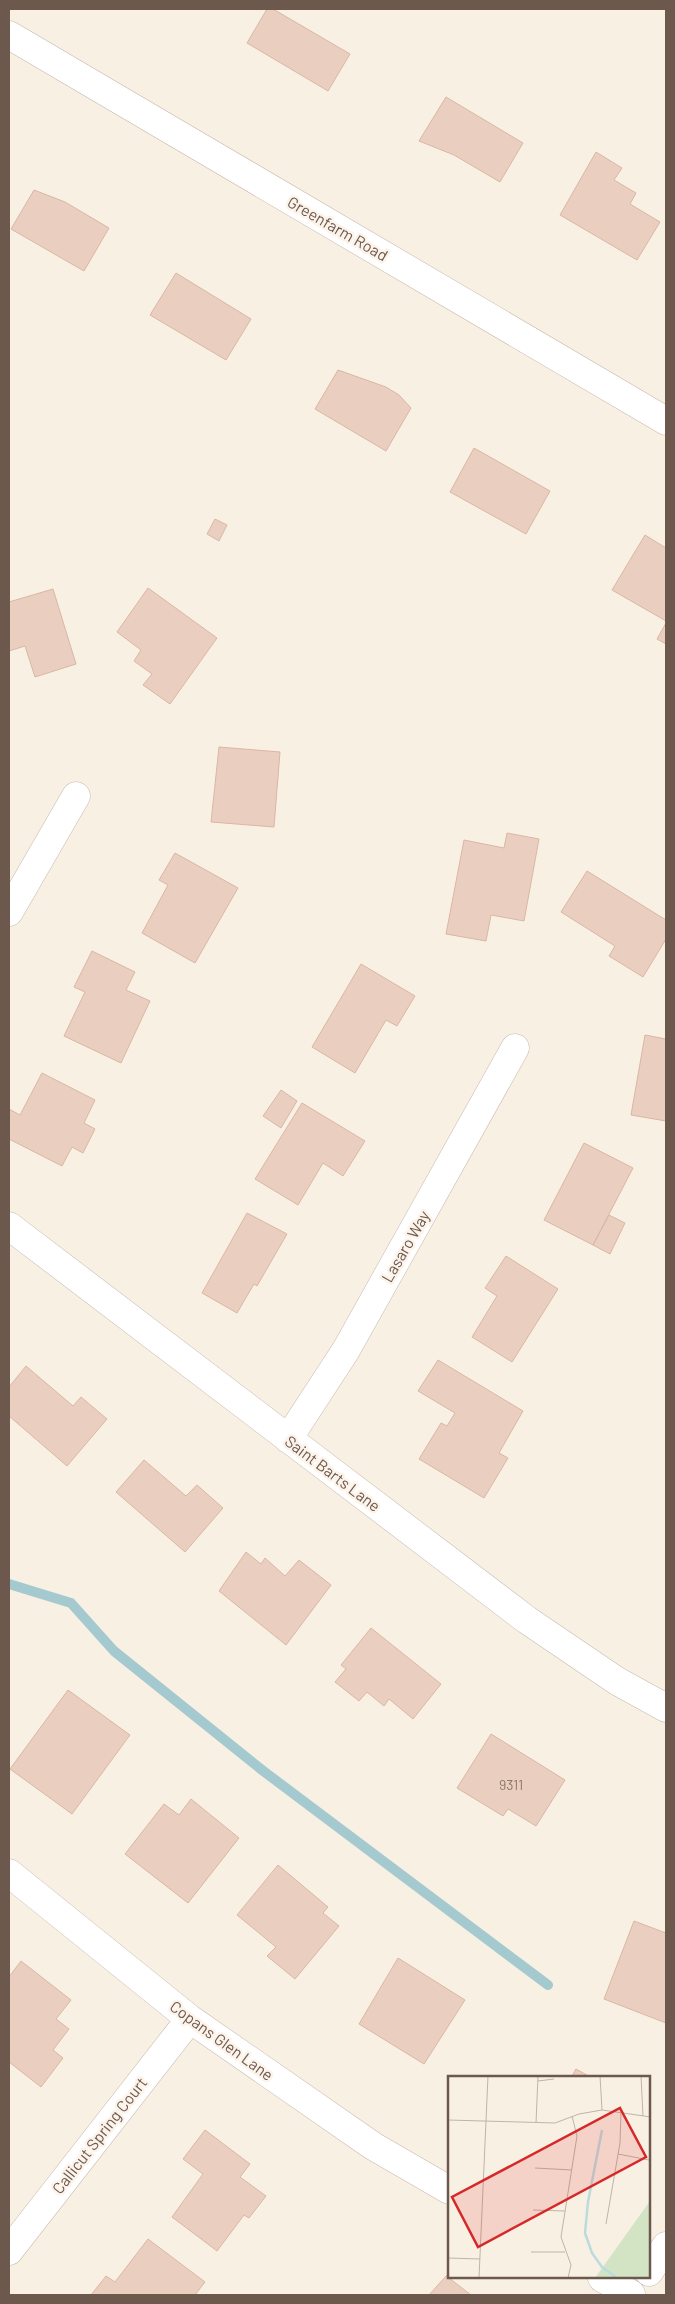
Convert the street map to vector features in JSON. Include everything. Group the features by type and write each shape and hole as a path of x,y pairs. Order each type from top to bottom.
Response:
{"street":[{"name":"Greenfarm Road","path":"9,35 666,421"},
{"path":"9,912 76,796"},
{"name":"Lasaro Way","path":"288,1439 346,1350 515,1048"},
{"name":"Saint Barts Lane","path":"9,1226 527,1620 618,1681 666,1708"},
{"name":"Copans Glen Lane","path":"9,1873 190,2018 373,2146 448,2189"},
{"name":"Callicut Spring Court","path":"9,2251 190,2018"},
{"path":"650,2270 666,2246"},
{"path":"605,2279 636,2289"}],"building":[{"path":"267,9 273,9 350,54 328,91 247,43"},
{"path":"446,97 523,143 500,182 454,155 419,141"},
{"path":"596,152 622,168 614,180 636,193 630,204 660,222 637,260 560,215"},
{"path":"34,190 65,202 109,228 84,271 11,229"},
{"path":"176,273 251,319 226,360 150,315"},
{"path":"338,370 386,387 399,395 411,408 386,451 315,409"},
{"path":"474,448 550,491 526,534 450,492"},
{"path":"215,519 227,525 219,541 207,534"},
{"path":"645,535 666,548 666,621 612,590"},
{"path":"148,588 217,638 170,704 143,685 152,674 134,661 141,650 117,632"},
{"path":"53,589 76,664 35,677 25,646 9,651 9,602"},
{"path":"666,623 666,644 657,639"},
{"path":"219,747 280,752 274,827 211,822"},
{"path":"507,833 539,839 524,921 491,915 486,941 446,934 464,840 504,848"},
{"path":"175,853 238,888 195,963 142,933 168,885 159,880"},
{"path":"587,871 666,920 666,939 643,977 609,956 615,946 561,912"},
{"path":"92,951 135,972 126,990 150,1001 121,1063 64,1036 85,992 74,987"},
{"path":"361,964 415,996 397,1026 386,1020 355,1073 312,1047"},
{"path":"645,1035 666,1039 666,1121 631,1115"},
{"path":"42,1073 95,1100 84,1123 95,1129 83,1153 72,1147 62,1166 9,1139 9,1109 20,1115"},
{"path":"281,1090 297,1101 281,1128 263,1116"},
{"path":"302,1103 365,1141 343,1176 323,1163 298,1205 255,1179"},
{"path":"584,1143 633,1168 593,1245 544,1220"},
{"path":"247,1213 287,1234 257,1286 254,1284 237,1313 202,1293"},
{"path":"609,1215 625,1223 610,1254 593,1245"},
{"path":"506,1256 558,1289 512,1362 472,1337 497,1296 485,1288"},
{"path":"438,1360 523,1411 499,1453 508,1458 484,1498 419,1459 441,1423 447,1426 455,1413 418,1391"},
{"path":"26,1366 73,1406 81,1397 107,1419 67,1466 9,1416 9,1387"},
{"path":"144,1460 186,1496 197,1485 223,1508 185,1552 116,1492"},
{"path":"246,1552 261,1564 265,1558 285,1576 299,1560 331,1585 286,1645 219,1591"},
{"path":"371,1628 441,1684 413,1719 389,1699 384,1706 367,1692 359,1701 335,1682 346,1669 341,1665"},
{"path":"68,1690 130,1735 72,1814 10,1769"},
{"path":"491,1734 565,1780 536,1826 508,1809 503,1816 457,1788"},
{"path":"191,1799 239,1838 188,1903 125,1854 164,1804 179,1815"},
{"path":"278,1865 328,1907 323,1913 339,1926 295,1979 267,1956 276,1947 237,1915"},
{"path":"634,1921 666,1933 666,2023 604,1999"},
{"path":"398,1958 465,2000 424,2064 359,2024"},
{"path":"21,1961 71,2000 56,2019 69,2029 53,2050 63,2058 41,2087 9,2062 9,1977"},
{"path":"576,2069 588,2076 572,2076"},
{"path":"205,2130 250,2164 240,2177 266,2196 249,2218 244,2215 217,2251 172,2217 203,2174 183,2159"},
{"path":"148,2239 205,2282 195,2295 91,2295 106,2276 115,2282"},
{"path":"447,2275 448,2279 471,2295 429,2295"}],"waterway":[{"path":"9,1584 71,1603 114,1651 262,1770 548,1985"}]}
